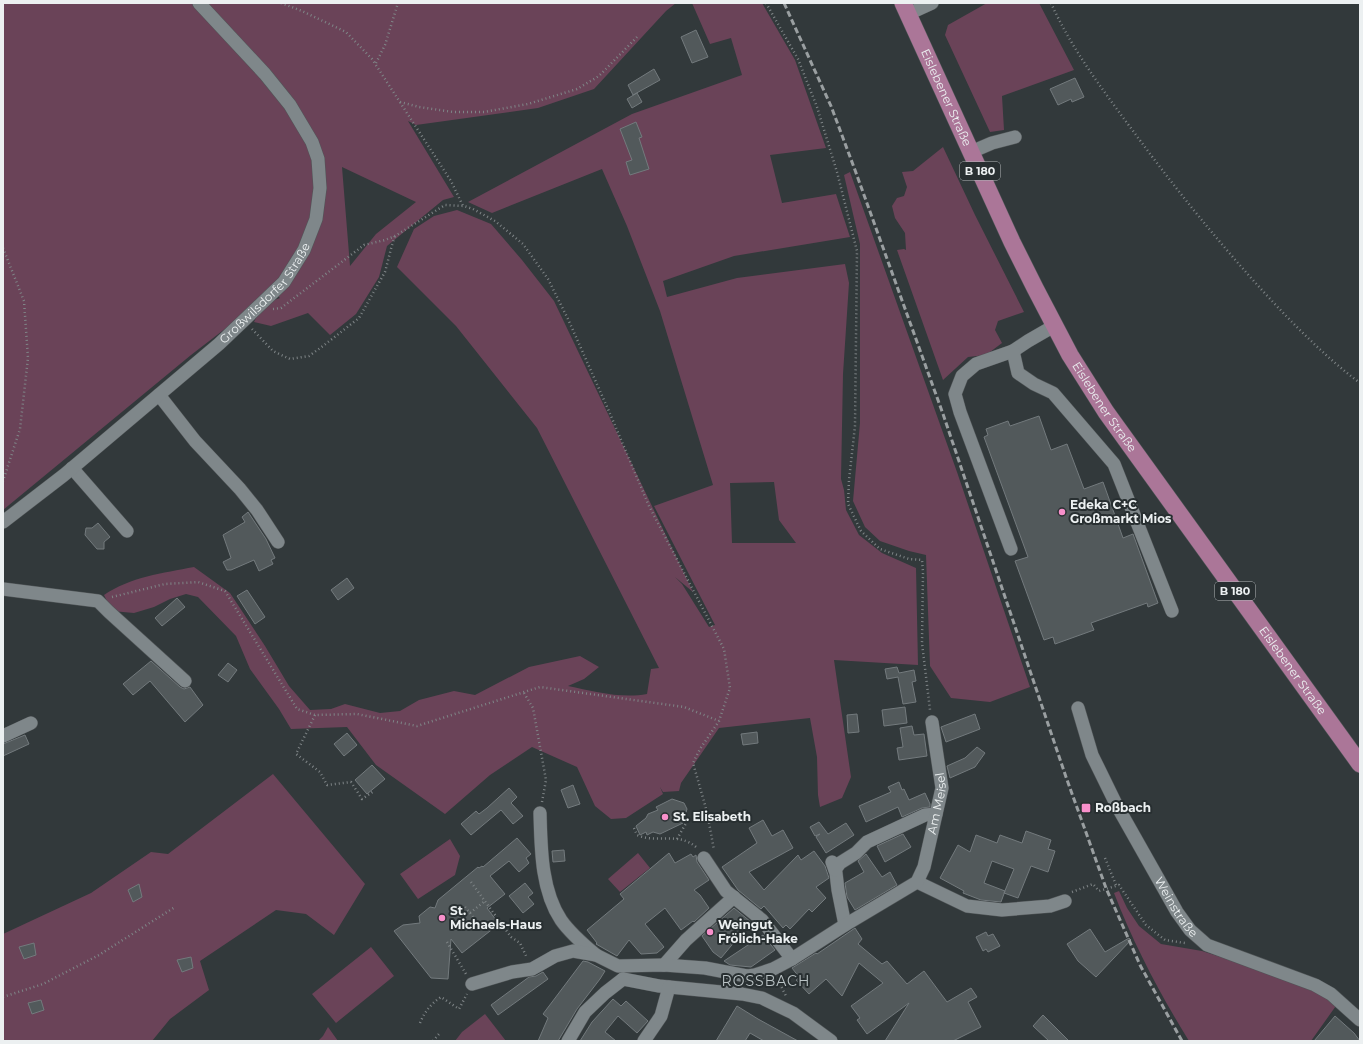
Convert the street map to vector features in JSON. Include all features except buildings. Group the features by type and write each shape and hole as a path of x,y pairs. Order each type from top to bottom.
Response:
{"main road":[{"name":"Eislebener Straße","path":"905,8 1012,242 1070,355 1106,412 1360,764"}],"street":[{"name":"Großwilsdorfer Straße","path":"3,522 72,468 219,344 284,282 304,250 316,219 320,188 318,159 312,142 290,105 265,74 199,3"},
{"path":"905,8 932,3"},
{"path":"971,152 992,143 1015,137"},
{"path":"1011,549 960,412 955,394 962,376 976,364 1013,351 1054,326"},
{"path":"1013,351 1018,373 1034,384 1053,393 1114,464 1172,611"},
{"path":"159,395 196,441 257,510 278,542"},
{"path":"72,468 127,531"},
{"path":"3,589 98,601 185,680"},
{"name":"Weinstraße","path":"1078,708 1092,755 1116,804 1177,912 1190,930 1207,945 1315,985 1331,994 1360,1020"},
{"name":"Am Meisel","path":"917,882 924,867 942,788 932,722"},
{"path":"3,736 31,723"},
{"path":"540,813 542,852 548,893 561,920 581,942 596,955 618,966 705,968 747,976 755,975 773,969 792,959 917,882 967,906 1002,910 1050,906 1065,901"},
{"path":"845,925 834,865 856,853 867,842 925,815 936,814"},
{"path":"704,858 726,891 762,920 792,959"},
{"path":"664,966 686,940 734,898"},
{"path":"472,984 512,972 532,968 555,956 573,951 596,955"},
{"path":"618,966 622,979"},
{"path":"568,1041 585,1012 622,979 669,987 742,994 762,998 793,1013 831,1041"},
{"path":"644,1041 661,1016 669,987"}],"path":[{"path":"281,3 302,11 346,32 372,59 451,181 464,206"},
{"path":"375,64 385,45 398,3"},
{"path":"766,3 798,59 817,107 837,172 857,251 855,426 848,504 861,531 880,548 909,559 922,560 924,572 922,643 932,722"},
{"path":"1050,3 1061,25 1116,108 1160,168 1203,222 1290,320 1339,367 1360,383"},
{"path":"400,102 419,107 453,112 484,112 528,104 577,89 599,76 638,36"},
{"path":"395,236 385,272 359,318 309,356 290,359 273,352 248,316 281,308 364,245 395,236 444,205 464,206 473,209 495,221 523,244 548,279 568,319 649,506 724,649 730,688 719,721 700,749 693,763 714,850 704,858"},
{"path":"3,248 24,301 28,358 20,429 3,481"},
{"path":"98,601 165,584 198,582 225,591 297,709 315,715 357,714 417,726 540,687 684,706 719,721"},
{"path":"524,693 533,708 546,780 540,813"},
{"path":"315,715 296,754 320,772 327,785 351,782 362,799 374,791"},
{"path":"677,839 689,818"},
{"path":"634,828 637,835 644,838 684,839 694,845"},
{"path":"1105,858 1116,885 1119,885 1146,925 1165,940 1188,943 1201,939"},
{"path":"471,882 511,937 520,943 532,968"},
{"path":"1065,901 1069,893 1093,884 1100,891 1116,885"},
{"path":"470,913 485,901"},
{"path":"3,997 43,984 98,955 175,907"},
{"path":"465,907 475,920"},
{"path":"447,942 462,967"},
{"path":"773,969 793,1013"},
{"path":"420,1023 426,1010 432,1003 442,997 459,1009 472,984"},
{"path":"433,1041 439,1034"}],"shaded area":[{"path":"3,3 676,3 666,11 594,89 538,108 416,125 408,121 454,197 443,200 387,246 379,277 356,314 330,335 308,313 271,326 254,322 263,304 280,298 273,292 191,355 3,510","holes":["342,167 416,202 376,234 350,266"]},
{"path":"692,3 762,3 795,60 826,148 770,155 782,203 836,194 850,237 734,256 663,281 667,297 737,278 845,264 849,283 843,374 841,479 844,490 846,510 859,535 882,553 916,568 918,665 834,660 851,777 842,798 820,807 818,795 817,757 810,718 719,728 681,783 679,791 663,792 660,787 663,794 626,818 611,819 595,806 577,767 532,747 490,775 445,814 376,765 347,727 291,729 279,709 250,669 236,636 198,597 186,594 170,599 154,607 134,613 112,611 104,595 114,589 147,576 194,567 230,593 289,686 310,710 331,709 345,704 380,713 400,711 419,700 454,691 475,695 529,667 580,656 599,667 584,679 568,686 617,695 627,696 647,694 651,669 659,668 537,428 456,326 397,267 414,229 434,216 457,210 491,224 554,301 693,592 675,577 682,584 709,627 715,625 654,506 713,485 660,311 627,226 602,169 492,213 468,202 632,114 742,75 731,38 710,44","holes":["774,482 779,520 796,543 732,543 730,483"]},
{"path":"987,3 1039,3 1074,70 1002,96 1004,130 990,132 945,35 948,25"},
{"path":"943,147 975,215 1024,312 998,321 995,330 1002,343 986,355 968,357 943,380 897,250 906,250 905,233 895,218 892,206 897,198 904,196 907,187 902,172 913,171"},
{"path":"850,172 957,472 1030,687 990,702 951,698 930,666 926,555 880,541 865,527 853,501 860,423 860,244 844,175"},
{"path":"273,774 365,884 334,935 306,914 276,910 200,961 209,990 170,1019 152,1041 3,1041 3,934 91,893 151,852 168,854"},
{"path":"450,839 460,856 455,875 418,899 400,874"},
{"path":"638,853 650,868 620,892 608,879"},
{"path":"1119,891 1127,908 1139,926 1161,944 1202,951 1246,965 1316,991 1338,1003 1311,1041 1189,1041 1158,987 1130,931 1114,893"},
{"path":"371,947 394,976 336,1023 312,994"},
{"path":"485,1014 506,1041 455,1041 462,1032"},
{"path":"328,1027 338,1041 318,1041 323,1036"}],"railway":[{"path":"784,3 831,106 855,170 943,414 1066,777 1106,888 1140,965 1182,1041"}],"place":[{"name":"Edeka C+C Großmarkt Mios","path":"1062,512"},
{"name":"Roßbach","path":"1086,808"},
{"name":"St. Elisabeth","path":"665,817"},
{"name":"St. Michaels-Haus","path":"442,918"},
{"name":"Weingut Frölich-Hake","path":"710,932"}],"district":[{"name":"ROSSBACH","path":"766,981"}]}
